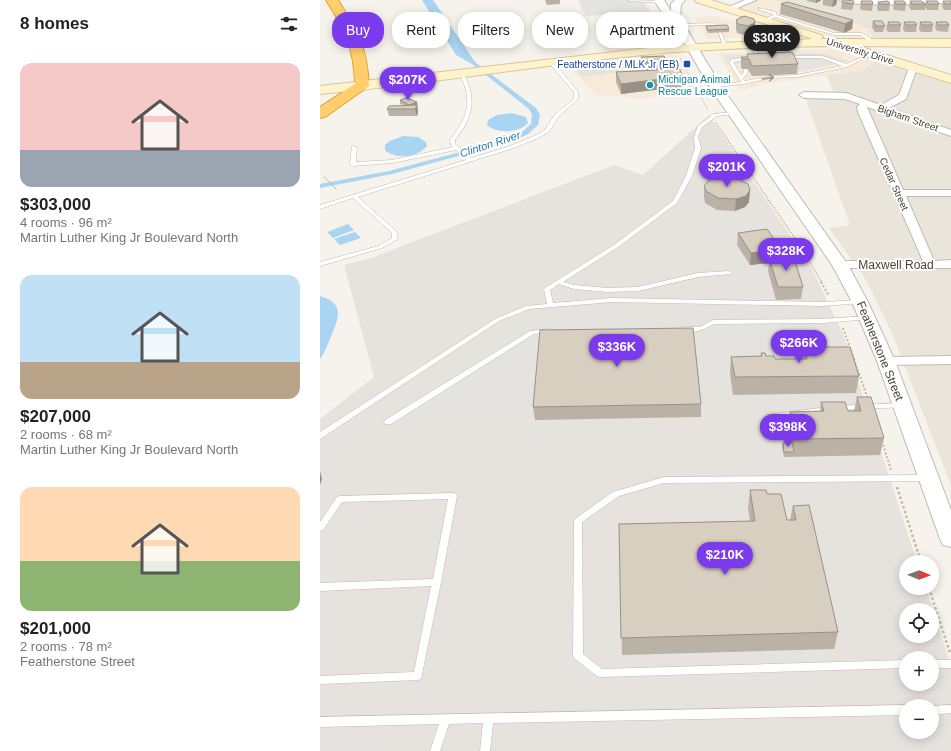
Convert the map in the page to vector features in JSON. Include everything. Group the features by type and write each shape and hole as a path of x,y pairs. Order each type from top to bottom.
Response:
{"highway":[{"path":"320,114 362,86 362,65 359,48 355,38 332,0"}],"main road":[{"name":"University Drive","path":"700,0 837,43 874,49 913,68 951,79"},
{"path":"320,90 491,71 618,54 725,45 837,43"},
{"path":"874,49 951,43"}],"street":[{"path":"677,12 676,4 680,0"},
{"path":"728,10 752,0"},
{"path":"844,0 862,2 951,1"},
{"name":"Featherstone Street","path":"660,1 666,12"},
{"name":"Featherstone Street","path":"688,41 715,86 840,265 860,302 886,361 951,539"},
{"path":"881,109 903,96 913,68"},
{"name":"Bigham Street","path":"804,95 841,95 951,133"},
{"name":"Cedar Street","path":"865,103 862,107 862,112 930,264"},
{"path":"898,194 951,193"},
{"name":"Maxwell Road","path":"840,265 951,264"},
{"path":"886,361 951,360"}],"lane":[{"path":"630,0 660,1"},
{"path":"760,9 775,13 775,16 834,34 861,34"},
{"path":"764,21 775,16"},
{"path":"688,23 714,24 725,45"},
{"path":"798,32 810,27"},
{"path":"715,86 744,83 771,77 809,74 847,66 874,49 858,29"},
{"path":"752,44 759,58"},
{"path":"614,48 618,54"},
{"path":"779,57 822,57 847,66"},
{"path":"744,83 731,62 733,60 740,59 766,58"},
{"path":"740,59 746,72 740,78"},
{"path":"320,207 469,159 512,147 547,131 557,115 576,99 576,92 552,63"},
{"path":"464,74 469,87 471,106 466,121 452,140 453,145 469,159"},
{"path":"550,305 547,289 616,246 675,202 688,176 696,155 698,148 696,137 700,126 712,117 734,113"},
{"path":"354,147 353,164 410,158 459,149"},
{"path":"320,264 380,247 395,239 395,233 354,196"},
{"path":"557,282 574,287 607,290 638,289 698,274 729,273"},
{"path":"320,436 497,320 528,307 612,300 823,304 860,302"},
{"path":"678,329 701,329 713,322 822,321 868,318"},
{"path":"388,422 532,332 555,331"},
{"path":"767,417 812,410 902,405"},
{"path":"899,664 600,673 578,656 578,521 616,494 664,480 929,478"},
{"path":"320,528 340,499 453,496 418,676 320,680"},
{"path":"320,587 437,582"},
{"path":"939,664 951,664"},
{"path":"939,710 951,709"},
{"path":"320,722 899,710"},
{"path":"485,751 488,718"},
{"path":"435,751 446,719"}],"path":[{"path":"678,55 712,117 810,261 830,299"},
{"path":"324,177 337,190"},
{"path":"841,323 869,401"},
{"path":"881,439 892,473"},
{"path":"895,484 919,555"},
{"path":"931,595 951,656"}],"shaded area":[{"path":"578,0 643,0 651,12 596,12 596,15 588,16 588,12 584,12"},
{"path":"758,0 772,0 835,19 845,19 869,29 874,39 833,38 740,8"},
{"path":"772,0 951,0 951,39 874,39 835,19"},
{"path":"715,16 758,30 761,36 707,39 694,17"},
{"path":"604,48 637,48 606,51"},
{"path":"832,49 875,62 859,71 770,83 740,90 717,53"},
{"path":"822,53 849,61 798,72 792,62 728,64 725,59 725,55"},
{"path":"677,56 698,94 632,99 623,96 596,95 578,77 572,68"},
{"path":"875,62 951,84 951,485 892,333 866,280 829,228 850,225 805,97 835,96 827,75 859,71"},
{"path":"614,64 620,72 582,77 575,69"},
{"path":"709,115 810,265 843,334 915,555 899,555 899,595 928,595 931,603 899,603 899,643 939,643 939,629 951,666 951,751 320,751 320,419 374,377 344,265 371,258 614,165 643,175"},
{"path":"759,221 768,235 692,244 684,230"},
{"path":"825,315 843,361 796,367 725,368 726,384 701,398 695,337 537,340 526,420 380,421 525,320"}],"water":[{"path":"422,0 433,0 441,12 429,12"},
{"path":"450,25 458,37 458,48 466,48 475,62 536,108 540,115 538,125 528,134 514,141 392,174 320,188 320,184 389,171 509,139 522,132 531,124 532,115 529,109 472,64 456,55 450,45"},
{"path":"511,113 526,117 528,123 519,129 508,131 496,130 487,125 488,120 497,115"},
{"path":"403,136 418,137 426,142 427,146 418,153 406,156 395,155 385,150 385,145 390,141"},
{"path":"348,224 354,230 333,238 327,232"},
{"path":"355,232 361,238 340,245 334,239"},
{"path":"320,296 328,299 337,307 338,317 320,359"}],"building":[{"path":"843,0 854,1 853,4 842,2"},
{"path":"861,1 872,1 873,4 862,4"},
{"path":"888,1 890,4 879,4 878,2"},
{"path":"894,1 904,1 906,4 896,4"},
{"path":"910,1 921,1 926,4 912,4"},
{"path":"926,1 937,1 939,4 929,4"},
{"path":"943,1 951,1 951,4 945,4"},
{"path":"787,2 853,20 845,24 781,4"},
{"path":"744,16 754,19 755,23 748,26 738,24 736,20"},
{"path":"873,21 882,21 885,26 876,26"},
{"path":"888,22 899,22 901,25 889,25"},
{"path":"904,22 915,22 917,25 906,25"},
{"path":"920,22 931,22 933,25 922,25"},
{"path":"936,22 947,22 949,25 938,25"},
{"path":"727,25 729,29 708,30 706,26"},
{"path":"793,53 798,64 752,66 749,59 742,59 741,57 748,57 747,54"},
{"path":"664,56 666,61 644,62 641,57"},
{"path":"664,62 668,69 679,68 685,80 663,82 662,79 621,84 616,72 657,70 654,63"},
{"path":"406,98 417,102 409,105 400,100"},
{"path":"417,105 415,109 387,109 389,106"},
{"path":"718,177 736,178 748,184 750,190 746,196 736,199 718,198 706,191 704,186 709,180"},
{"path":"767,229 781,249 751,253 738,233"},
{"path":"769,258 794,258 803,287 778,287"},
{"path":"693,328 701,404 533,407 540,330"},
{"path":"805,347 850,347 859,376 735,377 731,357 762,356 761,353 765,353 766,356 774,356 775,359 807,359"},
{"path":"857,397 871,397 884,438 796,439 790,412 824,411 821,402 845,402 848,411 861,411"},
{"path":"783,443 792,443 794,452 784,452"},
{"path":"750,490 766,490 767,494 781,494 787,520 796,520 793,506 809,505 838,632 621,638 619,524 755,521"}],"place":[{"name":"Featherstone / MLK Jr (EB)","path":"687,64"},
{"name":"Michigan Animal Rescue League","path":"650,85"}],"water label":[{"name":"Clinton River","path":"490,144"}]}
